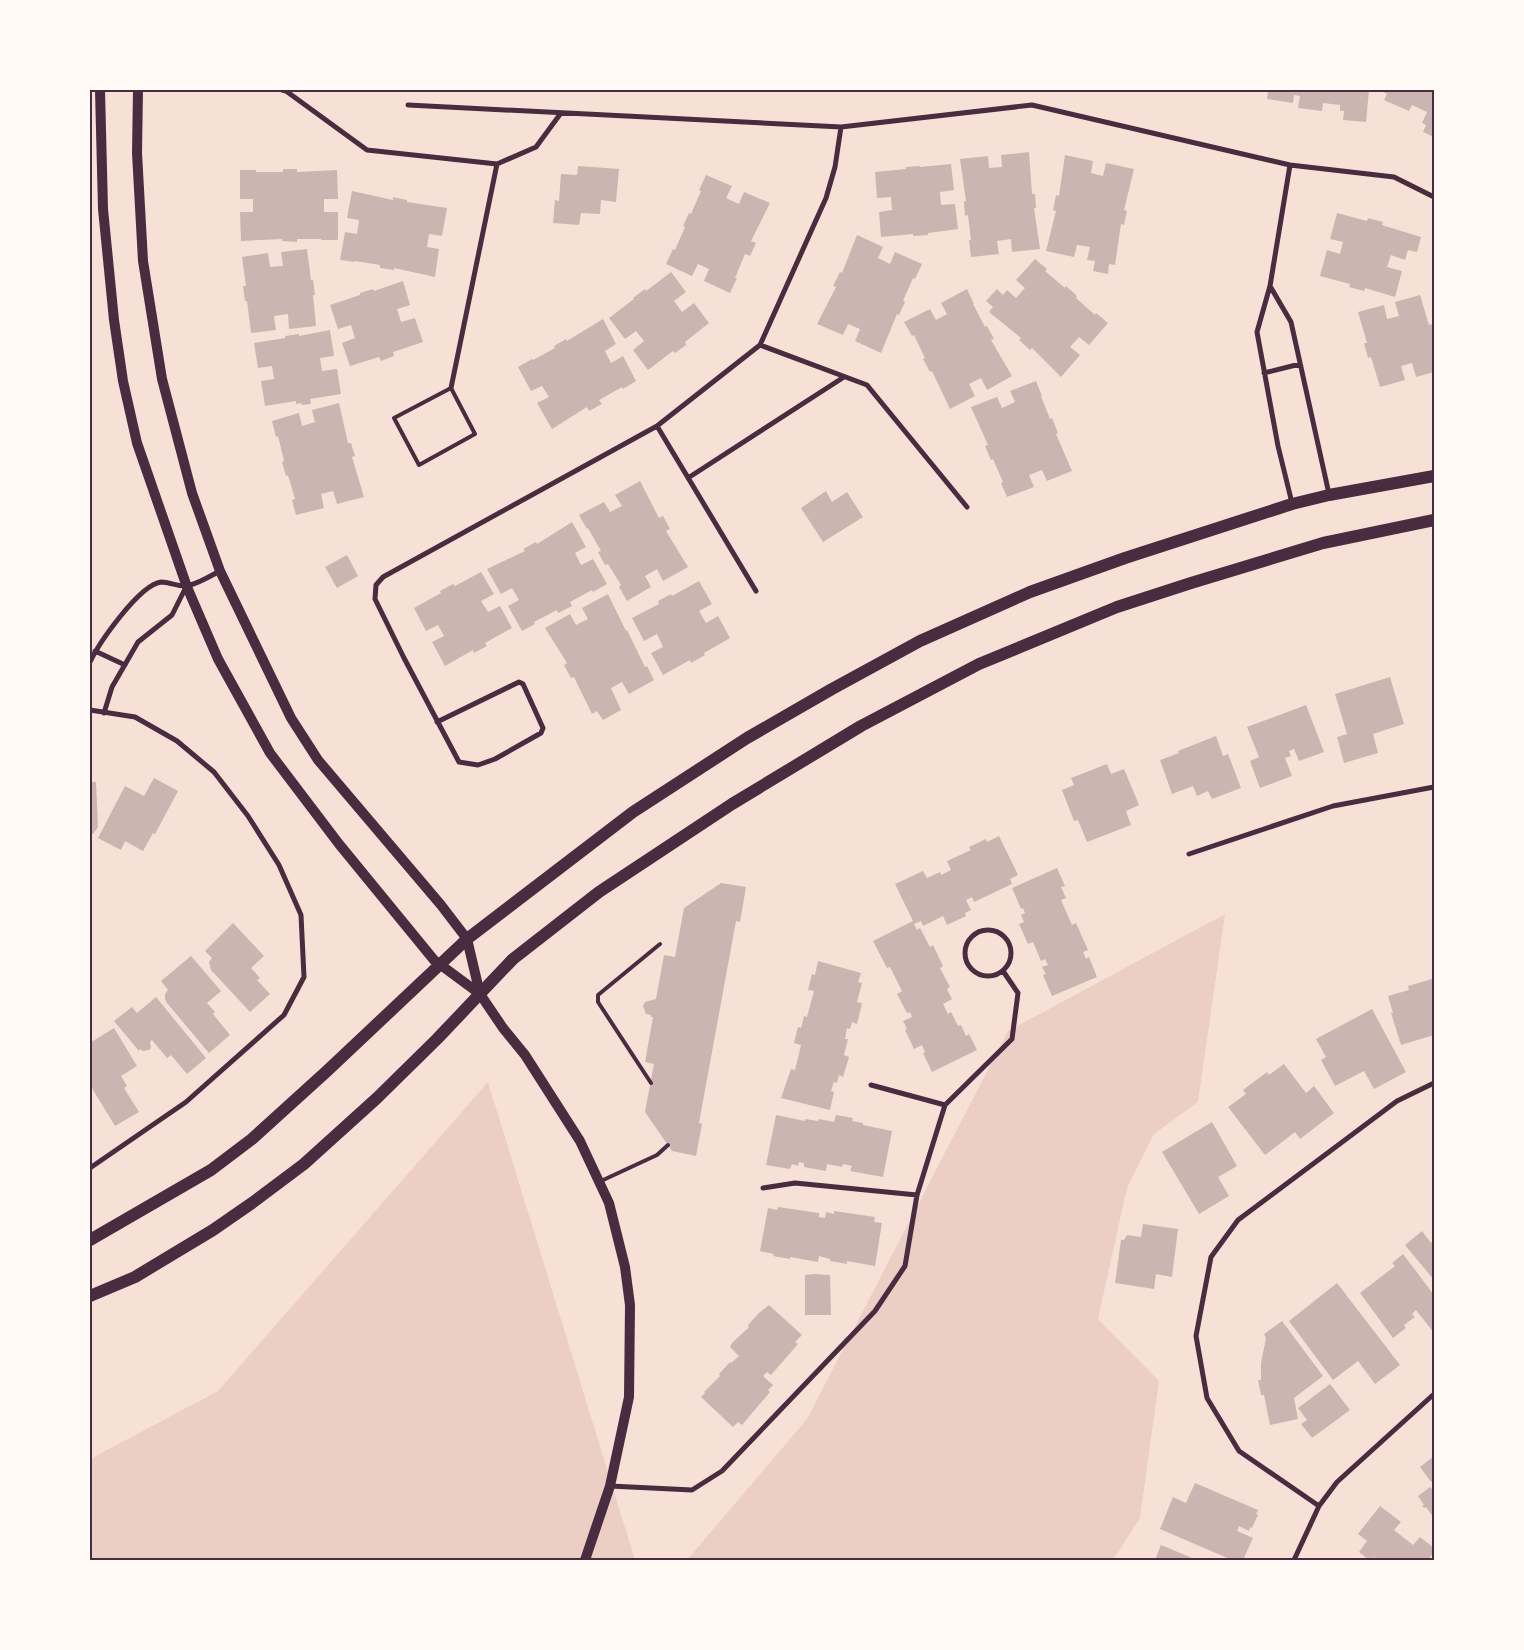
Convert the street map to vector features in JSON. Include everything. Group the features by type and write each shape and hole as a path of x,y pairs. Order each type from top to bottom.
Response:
{"main road":[{"path":"100,90 103,209 114,320 123,381 138,443 187,587 218,659 270,753 340,844 412,934 439,964 480,994 503,1028 525,1055 580,1141 609,1203 625,1267 630,1306 629,1397 610,1486 585,1560"},
{"path":"138,90 138,152 143,261 162,379 192,493 220,571 291,718 318,760 441,905 467,939 480,994"},
{"path":"90,1240 211,1170 252,1139 467,939 633,812 747,738 920,641 1030,592 1176,541 1292,504 1329,495 1434,476"},
{"path":"90,1296 134,1277 213,1230 296,1169 377,1098 513,959 600,892 732,804 862,726 979,664 1117,607 1323,543 1434,520"}],"street":[{"path":"285,90 368,150 497,164 536,147 561,113"},
{"path":"408,105 841,127 1032,105 1290,165 1394,177 1434,197"},
{"path":"437,722 519,682 523,684 544,728 541,733 495,759 478,765 459,762 437,722 375,599 376,585 383,577 657,426 760,345 826,198 835,167 841,127"},
{"path":"451,388 497,164"},
{"path":"1290,165 1270,286 1257,332 1278,446 1292,504"},
{"path":"1270,286 1290,322 1329,495"},
{"path":"760,345 866,385 967,507"},
{"path":"1264,373 1300,364"},
{"path":"688,478 844,377"},
{"path":"657,426 756,591"},
{"path":"104,713 112,687 138,642 172,615 187,587 220,571"},
{"path":"90,662 95,651 119,616 149,588 161,582 187,587"},
{"path":"95,651 125,665"},
{"path":"90,710 135,718 177,741 214,772 248,816 279,865 301,915 304,977 284,1015 277,1022 186,1102 90,1168"},
{"path":"1189,854 1333,806 1434,787"},
{"path":"980,930 994,930 1007,938 1012,951 1011,959 1003,971 996,975 980,975 968,964 965,948 968,940 980,930"},
{"path":"610,1486 692,1490 722,1471 875,1311 905,1266 917,1195 945,1105 1012,1039 1018,993 1003,971"},
{"path":"1319,1506 1239,1451 1207,1398 1196,1336 1211,1258 1238,1220 1397,1101 1434,1084"},
{"path":"870,1085 945,1105"},
{"path":"762,1188 795,1183 917,1195"},
{"path":"1294,1560 1319,1506 1337,1482 1434,1394"}],"lane":[{"path":"451,388 475,434 419,465 394,418 451,388"},
{"path":"651,1083 598,1002 598,995 660,944"},
{"path":"599,1182 657,1155 668,1145"}],"shaded area":[{"path":"1225,914 1198,1102 1154,1134 1127,1188 1098,1319 1159,1381 1140,1518 1113,1560 687,1560 807,1419 1008,1031"},
{"path":"488,1082 635,1560 90,1560 90,1459 218,1391"}],"building":[{"path":"1261,90 1369,90 1366,122 1343,120 1344,111 1340,111 1340,105 1323,103 1322,111 1298,108 1300,96 1294,95 1293,103 1267,99 1268,92"},
{"path":"1379,90 1434,90 1434,137 1423,132 1426,125 1422,123 1427,112 1412,105 1409,111 1384,100 1387,94"},
{"path":"1029,152 1032,194 1035,194 1036,208 1034,208 1040,249 1012,252 1011,239 997,241 999,254 971,257 969,240 971,240 968,215 965,216 964,201 966,201 960,159 988,156 989,168 1002,167 1001,155"},
{"path":"1065,155 1093,161 1091,173 1103,176 1106,163 1134,169 1124,210 1127,211 1124,225 1121,224 1115,265 1109,264 1108,274 1093,271 1095,261 1087,260 1090,247 1077,245 1074,257 1046,251 1056,211 1053,210 1056,195 1059,196"},
{"path":"951,164 954,190 940,192 941,205 955,204 958,229 928,233 928,235 913,236 913,234 881,237 879,212 892,210 891,197 877,198 875,172 906,169 906,167"},
{"path":"578,166 619,169 616,202 601,200 600,214 581,213 579,225 553,223 555,200 559,201 561,174 577,175"},
{"path":"283,169 297,169 297,172 337,170 338,199 324,199 324,212 338,212 338,240 297,239 297,242 282,241 282,239 241,241 240,212 253,212 253,199 240,199 240,170 283,172"},
{"path":"706,175 732,186 726,198 739,204 744,192 770,203 751,241 756,243 750,256 745,254 730,293 704,281 709,269 698,264 692,276 666,264 673,249 675,250 685,227 683,226 689,213 691,214"},
{"path":"352,191 393,200 393,197 407,200 407,202 447,208 442,236 429,234 427,247 439,249 435,277 394,268 394,270 380,268 380,265 340,260 345,232 357,234 359,220 347,218"},
{"path":"1337,213 1367,221 1368,218 1383,222 1382,225 1421,237 1417,252 1408,250 1405,260 1391,255 1387,267 1402,271 1395,297 1365,288 1364,291 1349,287 1350,284 1320,276 1327,250 1340,254 1343,242 1330,239"},
{"path":"857,235 883,247 878,258 890,264 895,252 922,264 915,279 913,278 903,301 905,302 899,315 897,314 881,353 855,341 860,329 848,324 843,335 817,324 836,287 833,286 840,272 842,273"},
{"path":"307,249 315,295 313,295 316,326 289,329 288,314 274,316 276,330 251,333 243,286 246,286 242,257 268,253 270,267 283,266 281,252"},
{"path":"1035,259 1047,269 1045,271 1065,288 1066,286 1095,315 1096,313 1108,323 1089,345 1079,337 1070,347 1080,355 1061,377 1032,348 1030,350 1019,340 1021,338 989,312 993,307 986,301 997,289 1003,295 1007,290 1016,298 1025,288 1016,280"},
{"path":"671,272 686,292 674,301 682,312 694,303 709,323 685,342 686,345 675,353 673,351 648,370 633,350 644,341 636,331 625,339 609,318 645,289 646,291"},
{"path":"403,281 410,305 397,309 401,322 415,318 423,342 393,352 394,356 381,361 379,357 350,366 342,343 355,338 351,325 338,329 330,305 360,295 360,293 373,289 374,291"},
{"path":"967,289 985,327 987,326 994,339 991,340 1012,376 987,390 981,378 969,384 975,396 950,409 932,371 930,372 923,359 925,358 914,335 912,336 904,322 930,309 936,320 947,314 941,303"},
{"path":"1420,295 1429,325 1432,324 1434,330 1434,372 1416,377 1412,363 1401,366 1405,380 1380,387 1371,357 1368,358 1364,343 1367,343 1358,312 1384,305 1387,319 1399,316 1395,302"},
{"path":"603,319 616,344 605,351 611,363 623,356 636,381 599,400 602,404 589,411 587,407 552,429 537,403 549,397 542,386 531,391 518,367 555,348 554,346 566,339 567,341"},
{"path":"330,330 334,356 320,358 322,371 337,369 341,394 310,399 311,404 296,404 296,401 265,406 261,381 274,379 272,366 258,368 254,343 285,338 285,336 299,334 299,336"},
{"path":"1036,381 1072,471 1047,481 1042,470 1029,475 1034,487 1007,497 1001,483 1003,482 985,446 988,445 971,407 997,397 1002,408 1015,402 1010,391"},
{"path":"339,403 348,443 351,443 355,456 352,457 364,497 337,504 333,491 321,494 324,508 296,515 292,500 295,499 288,475 286,476 278,436 276,437 272,421 299,413 302,426 315,422 312,410"},
{"path":"640,481 659,518 663,516 670,529 666,531 688,567 663,581 657,569 645,576 651,587 627,601 619,587 621,585 608,564 605,565 598,552 601,551 579,515 604,502 610,512 622,506 615,495"},
{"path":"826,491 832,502 847,492 863,517 823,542 801,508"},
{"path":"572,522 586,547 575,553 581,565 593,559 607,584 570,602 572,606 558,613 557,610 534,622 535,624 522,631 508,606 519,600 512,588 501,594 487,569 525,551 523,549 536,542 537,544"},
{"path":"347,555 358,576 337,588 325,567"},
{"path":"481,572 494,594 481,601 488,612 500,606 512,628 485,643 487,646 474,653 473,650 445,666 432,642 444,636 438,625 426,631 414,608 453,584 455,586"},
{"path":"699,581 712,604 699,611 706,623 718,616 730,638 691,663 690,660 663,675 651,653 663,647 657,634 644,641 632,618 659,604 658,601 671,594 672,596"},
{"path":"608,594 645,667 647,666 654,680 629,694 622,682 611,688 621,710 603,720 597,711 592,714 574,677 571,678 564,665 567,663 545,628 570,614 576,625 588,619 582,608"},
{"path":"1390,677 1404,724 1373,734 1378,753 1344,763 1337,737 1347,734 1335,694"},
{"path":"1306,705 1324,752 1299,761 1294,749 1289,751 1291,756 1285,758 1292,776 1260,788 1250,761 1259,757 1247,727"},
{"path":"1216,736 1223,756 1228,754 1241,788 1212,799 1208,791 1197,796 1193,786 1172,794 1160,760"},
{"path":"1107,764 1111,774 1124,769 1139,805 1126,811 1131,825 1087,842 1078,820 1074,821 1062,790 1074,785 1071,778"},
{"path":"154,778 178,791 155,834 153,833 143,851 125,841 121,850 98,838 125,786 144,796"},
{"path":"90,782 96,782 98,827 93,834 90,834"},
{"path":"999,836 1018,875 1010,879 1012,884 974,902 972,897 966,900 971,910 965,913 966,916 947,925 943,916 923,926 921,921 914,924 917,930 920,928 930,947 933,945 943,966 940,968 950,987 947,989 952,999 943,1004 948,1014 951,1012 958,1026 961,1025 966,1036 969,1034 977,1050 932,1072 923,1053 925,1052 922,1045 914,1049 905,1030 907,1029 903,1021 912,1017 910,1012 907,1013 897,994 902,991 890,967 887,968 873,941 913,921 895,884 923,871 927,878 940,872 941,875 951,870 947,861 971,850 969,847 986,839 987,842"},
{"path":"1057,868 1065,886 1061,887 1066,898 1061,900 1072,925 1076,923 1088,950 1083,952 1086,959 1089,957 1097,977 1052,996 1043,975 1046,974 1042,967 1048,965 1045,959 1041,961 1033,942 1028,944 1019,924 1024,922 1021,915 1025,913 1023,908 1021,909 1012,888"},
{"path":"721,883 746,887 740,922 736,921 699,1123 702,1124 696,1156 672,1151 645,1112 654,1064 645,1062 653,1017 646,1014 643,1006 645,1002 656,999 664,955 675,957 684,908"},
{"path":"233,923 264,956 251,968 260,978 257,980 270,994 250,1012 211,970 209,962 212,958 205,951"},
{"path":"191,956 221,991 207,1003 215,1012 213,1014 230,1035 209,1053 167,1003 165,994 168,990 161,981"},
{"path":"818,961 861,973 858,982 862,983 857,1002 862,1003 857,1024 852,1022 850,1029 847,1028 845,1039 848,1039 844,1055 849,1057 843,1077 839,1075 837,1083 834,1082 831,1091 834,1092 830,1110 781,1098 791,1069 795,1070 801,1045 794,1043 798,1027 801,1028 804,1016 807,1017 814,991 808,990 812,974 815,975"},
{"path":"1432,979 1434,982 1434,1035 1401,1045 1388,996 1409,990 1408,986"},
{"path":"156,997 206,1058 187,1074 171,1055 167,1058 152,1040 149,1050 143,1051 140,1049 139,1051 114,1021 132,1007 137,1013"},
{"path":"1372,1009 1406,1072 1374,1089 1364,1071 1335,1086 1321,1060 1326,1057 1316,1039"},
{"path":"114,1028 137,1066 121,1076 127,1086 124,1088 139,1112 115,1126 90,1085 90,1040 93,1041"},
{"path":"1284,1064 1306,1093 1314,1086 1334,1113 1300,1139 1295,1132 1265,1155 1228,1107 1246,1094 1243,1090 1267,1072 1269,1075"},
{"path":"776,1115 805,1121 805,1119 818,1121 819,1119 834,1122 836,1115 853,1118 852,1121 863,1123 863,1125 892,1131 883,1177 850,1171 852,1166 843,1164 842,1167 827,1164 826,1171 804,1167 804,1163 799,1162 798,1166 792,1164 790,1169 766,1165"},
{"path":"1212,1122 1237,1166 1218,1177 1229,1196 1199,1214 1162,1152"},
{"path":"778,1207 819,1213 819,1217 825,1218 826,1212 834,1214 834,1211 875,1217 874,1222 882,1223 875,1266 847,1261 847,1264 830,1261 830,1259 819,1256 818,1262 790,1257 790,1259 760,1251 768,1208 777,1210"},
{"path":"1143,1224 1178,1229 1172,1277 1156,1274 1154,1289 1115,1283 1121,1240 1124,1240 1127,1235 1141,1237"},
{"path":"1422,1231 1431,1243 1434,1240 1434,1280 1405,1245"},
{"path":"1403,1254 1434,1295 1434,1333 1416,1310 1412,1314 1415,1317 1404,1325 1406,1328 1393,1338 1360,1293 1395,1266 1392,1263"},
{"path":"805,1275 830,1275 831,1315 805,1315"},
{"path":"1337,1283 1400,1365 1375,1384 1358,1361 1333,1380 1289,1321"},
{"path":"769,1305 802,1335 795,1342 798,1344 771,1375 767,1372 763,1376 773,1385 768,1390 770,1392 742,1425 738,1422 733,1427 701,1397 730,1362 739,1356 730,1347 732,1343 749,1327 748,1325 758,1314"},
{"path":"1282,1321 1323,1376 1294,1398 1298,1419 1270,1425 1264,1395 1261,1395 1258,1380 1261,1380 1261,1363 1266,1338 1264,1334"},
{"path":"1330,1384 1350,1410 1312,1438 1301,1424 1307,1420 1298,1408"},
{"path":"1434,1456 1434,1480 1431,1482 1420,1467"},
{"path":"1195,1483 1258,1510 1256,1514 1258,1515 1249,1531 1239,1526 1237,1531 1253,1538 1243,1560 1232,1560 1160,1529 1173,1497 1186,1503"},
{"path":"1430,1487 1434,1488 1434,1518 1426,1507 1422,1506 1424,1505 1418,1496"},
{"path":"1380,1506 1401,1522 1394,1530 1413,1545 1420,1537 1434,1548 1434,1552 1428,1560 1377,1560 1374,1557 1372,1560 1369,1560 1359,1552 1367,1541 1358,1534"},
{"path":"1161,1545 1197,1560 1155,1560"}]}
